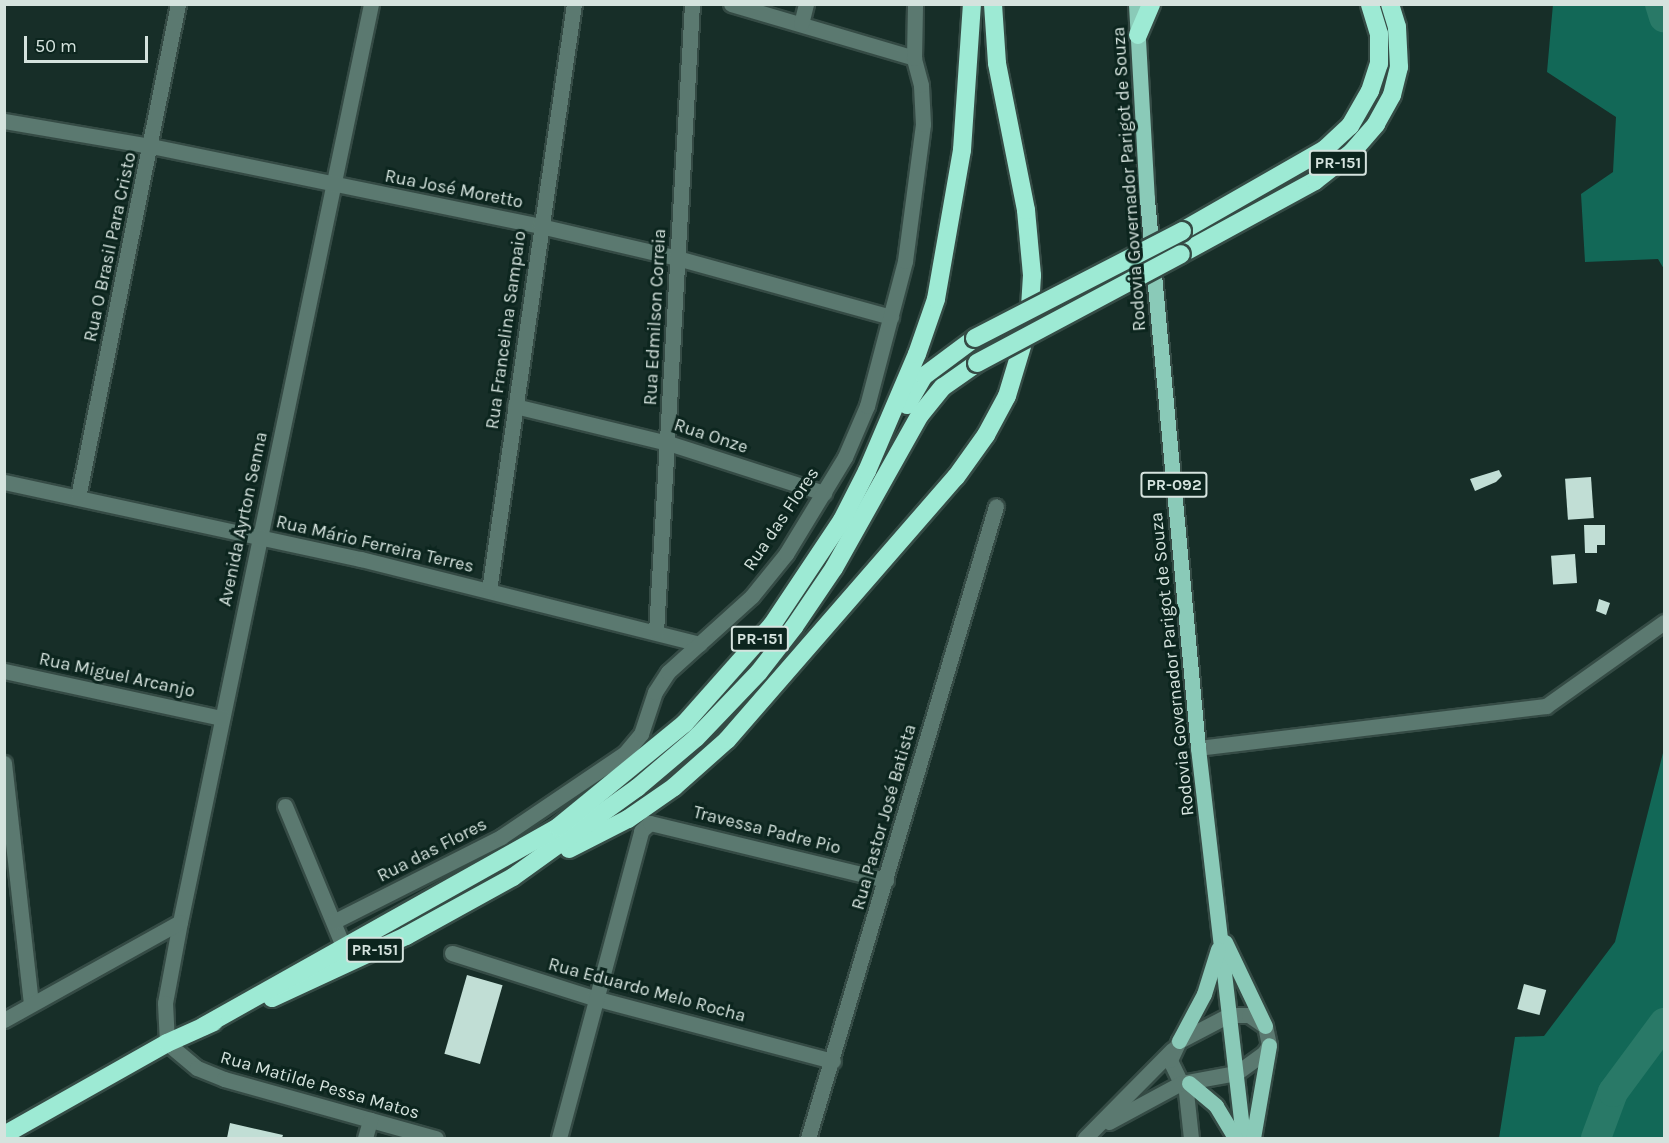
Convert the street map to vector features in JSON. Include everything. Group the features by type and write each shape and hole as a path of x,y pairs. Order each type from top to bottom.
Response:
{"highway":[{"name":"PR-151","path":"842,520 896,407 936,299 962,150 972,4"},
{"name":"PR-151","path":"4,1135 166,1043 406,936 539,861 628,819 674,787 728,740 949,486 986,435 1019,362 1029,323 1032,275 1026,210 997,63 993,4"},
{"path":"1138,35 1151,4"},
{"name":"PR-151","path":"204,1026 558,826 652,753 723,683 772,625 872,476 924,376 975,338 1182,231 1324,149 1350,126 1370,91 1378,63 1379,34 1370,4"},
{"name":"PR-151","path":"539,861 654,774 696,738 759,672 834,568 920,415 943,387 977,363 1315,181 1352,152 1370,131 1392,95 1399,67 1397,27 1390,4"}],"main road":[{"name":"Rodovia Governador Parigot de Souza","path":"1136,4 1148,200 1198,748 1243,1138"},
{"path":"1221,934 1265,1026"},
{"path":"1176,1045 1214,971 1221,934"},
{"path":"1253,1138 1269,1045"},
{"path":"1185,1083 1216,1106 1235,1138"}],"street":[{"name":"Rua O Brasil Para Cristo","path":"78,497 178,4"},
{"name":"Avenida Ayrton Senna","path":"166,1043 165,1003 180,922 371,4"},
{"name":"Rua Francelina Sampaio","path":"489,590 574,4"},
{"name":"Rua Edmilson Correia","path":"656,632 692,4"},
{"path":"731,4 914,58"},
{"path":"801,24 806,4"},
{"name":"Rua das Flores","path":"334,921 501,837 625,753 640,734 655,692 668,672 752,596 786,554 824,493 867,406 905,261 923,124 921,85 914,58 915,4"},
{"name":"Rua José Moretto","path":"4,121 151,146 540,226 677,258 891,317"},
{"name":"Rua Onze","path":"515,406 668,443 824,493"},
{"name":"Rua Mário Ferreira Terres","path":"4,482 489,590 699,644"},
{"name":"Rua Pastor José Batista","path":"808,1138 833,1061 996,506"},
{"path":"1198,748 1545,706 1665,622"},
{"name":"Rua Miguel Arcanjo","path":"4,671 222,718"},
{"path":"4,763 31,1003"},
{"path":"285,806 343,946"},
{"name":"Travessa Padre Pio","path":"594,998 641,831 650,823 661,823 886,880"},
{"path":"4,1020 180,922"},
{"name":"Rua Eduardo Melo Rocha","path":"452,953 594,998 833,1061"},
{"path":"559,1138 594,998"},
{"path":"1229,1015 1249,1015 1265,1026 1269,1045 1252,1065 1236,1073 1185,1083 1088,1136 1176,1045 1205,1024 1229,1015"},
{"name":"Rua Matilde Pessa Matos","path":"166,1043 197,1068 224,1079 436,1138"},
{"path":"1176,1045 1172,1069 1185,1083 1191,1138"},
{"path":"365,1138 370,1120"}],"green space":[{"path":"1553,4 1664,5 1664,269 1658,259 1585,262 1581,194 1613,172 1616,117 1547,72"},
{"path":"1664,749 1664,1138 1499,1138 1515,1037 1544,1036 1615,942"}],"building":[{"path":"1499,470 1502,476 1496,482 1475,491 1470,479"},
{"path":"1591,477 1594,518 1568,520 1565,479"},
{"path":"1584,525 1605,525 1605,545 1597,545 1597,553 1585,553"},
{"path":"1575,554 1577,583 1553,585 1551,556"},
{"path":"1599,599 1610,603 1606,615 1596,611"},
{"path":"467,975 503,985 480,1064 444,1054"},
{"path":"1524,984 1546,990 1539,1015 1517,1009"},
{"path":"230,1123 283,1135 282,1138 227,1138"}],"waterway":[{"path":"1660,4 1664,17"},
{"path":"1596,1138 1613,1092 1664,1023"}]}
